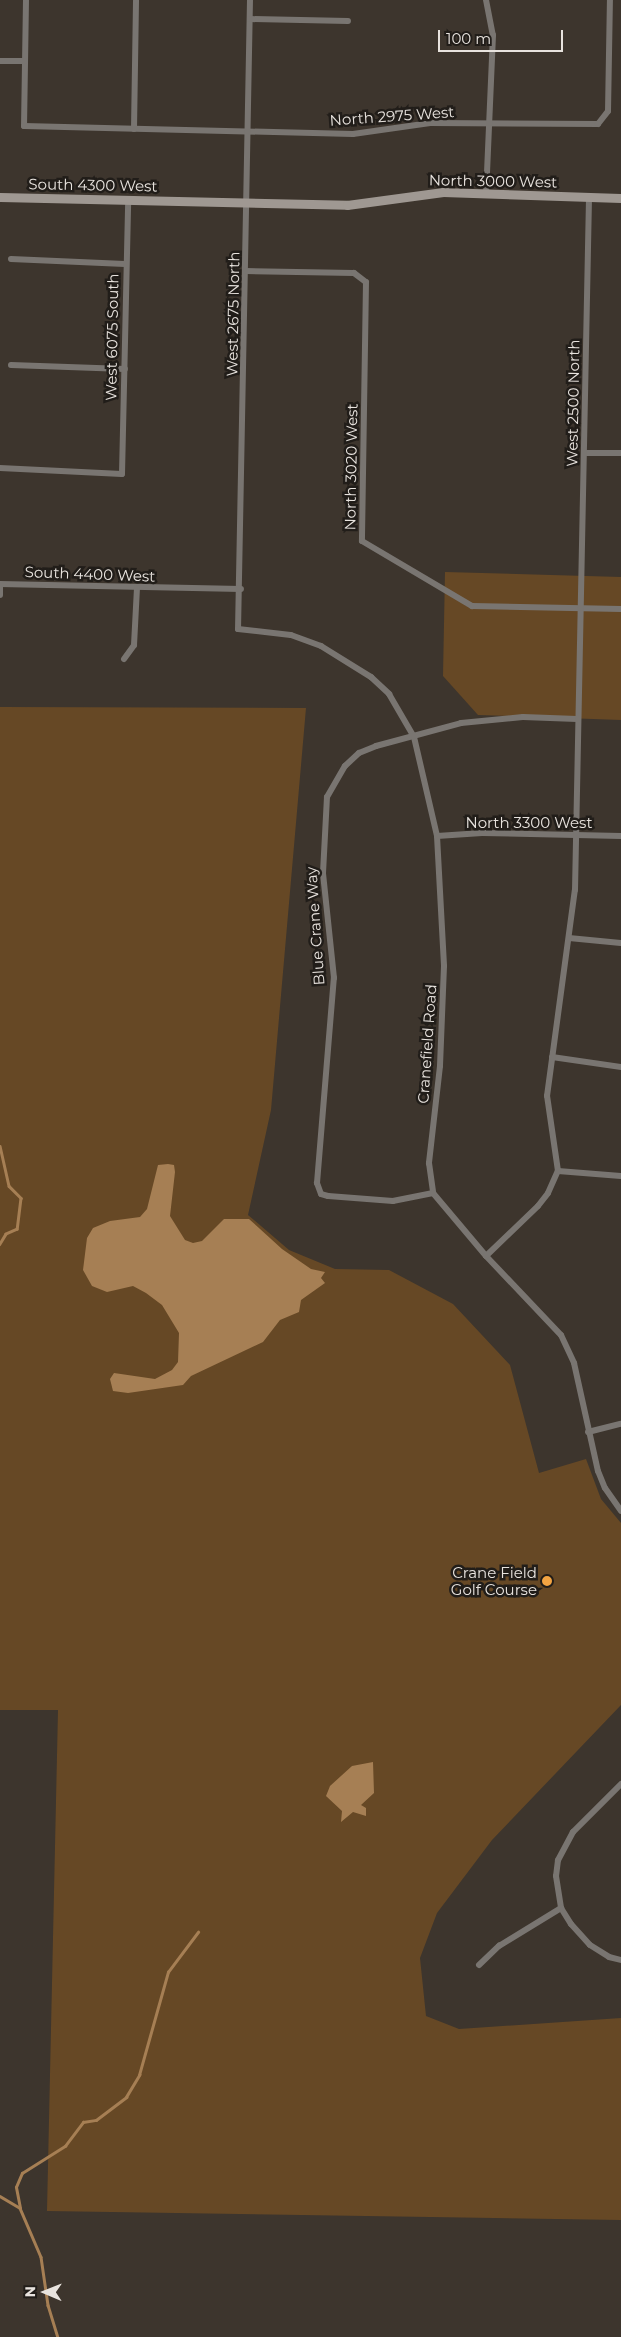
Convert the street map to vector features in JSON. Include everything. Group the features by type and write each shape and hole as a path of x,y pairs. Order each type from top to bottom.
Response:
{"main road":[{"name":"North 3000 West","path":"186,201 347,205 443,192 621,198"},
{"name":"South 4300 West","path":"0,197 186,201"}],"street":[{"path":"0,61 25,61 26,0"},
{"path":"134,129 136,0"},
{"name":"West 2675 North","path":"238,629 241,589 250,0"},
{"path":"486,0 493,35 486,194"},
{"name":"North 2975 West","path":"25,61 24,126 353,134 430,123 598,124 608,111 610,0"},
{"path":"250,19 348,21"},
{"name":"West 2500 North","path":"558,1171 548,1120 547,1096 575,890 579,609 585,452 589,197"},
{"name":"West 6075 South","path":"0,468 122,474 125,264 128,200"},
{"path":"11,259 125,264"},
{"name":"North 3020 West","path":"246,271 354,273 366,282 362,541 472,606 579,609"},
{"path":"11,365 125,368"},
{"path":"585,452 621,453"},
{"path":"0,584 0,595"},
{"name":"South 4400 West","path":"0,584 241,589"},
{"path":"124,659 134,646 137,588"},
{"path":"579,609 621,609"},
{"name":"Cranefield Road","path":"238,629 291,635 321,646 371,677 389,694 414,737 437,836 444,966 440,1066 429,1164 433,1193"},
{"name":"Blue Crane Way","path":"433,1193 393,1201 321,1194 317,1177 334,978 323,873 327,797 345,766 359,753 461,722 523,717 577,719"},
{"name":"North 3300 West","path":"437,836 482,833 621,836"},
{"path":"569,938 621,943"},
{"path":"552,1057 621,1067"},
{"path":"486,1256 538,1206 548,1193 558,1171 621,1176"},
{"path":"433,1193 486,1256 562,1335 574,1363 588,1432 605,1488 621,1511"},
{"path":"588,1432 621,1424"},
{"path":"621,1784 565,1844 556,1876 561,1908 590,1945 609,1958 621,1960"},
{"path":"479,1964 498,1946 561,1908"}],"shaded area":[{"path":"445,572 621,577 621,720 478,715 443,676"},
{"name":"Crane Field Golf Course","path":"0,707 306,708 271,1110 248,1215 289,1250 335,1269 389,1270 453,1304 510,1365 539,1473 586,1459 601,1499 621,1523 621,1705 492,1840 437,1913 420,1958 426,2016 459,2029 621,2018 621,2220 47,2211 58,1710 0,1710"},
{"path":"158,1165 174,1165 175,1172 170,1216 185,1240 193,1243 202,1241 224,1219 249,1219 282,1249 311,1269 325,1272 321,1278 325,1283 301,1300 299,1312 280,1320 263,1342 191,1376 183,1385 128,1393 113,1391 110,1379 114,1373 155,1379 172,1370 178,1362 179,1333 162,1305 146,1293 133,1286 107,1292 92,1286 83,1270 87,1238 93,1228 110,1221 140,1217 147,1209"},
{"path":"373,1762 374,1793 361,1805 366,1808 366,1816 353,1812 341,1822 342,1811 326,1796 330,1786 352,1766"}],"waterway":[{"path":"0,1146 9,1186 21,1198 17,1229 6,1234 0,1244"},
{"path":"20,2208 16,2187 22,2173 65,2146 83,2122 96,2120 126,2097 139,2075 168,1972 198,1932"},
{"path":"0,2196 20,2208 41,2257 48,2305 58,2337"}],"place":[{"name":"Crane Field Golf Course","path":"547,1581"}]}
